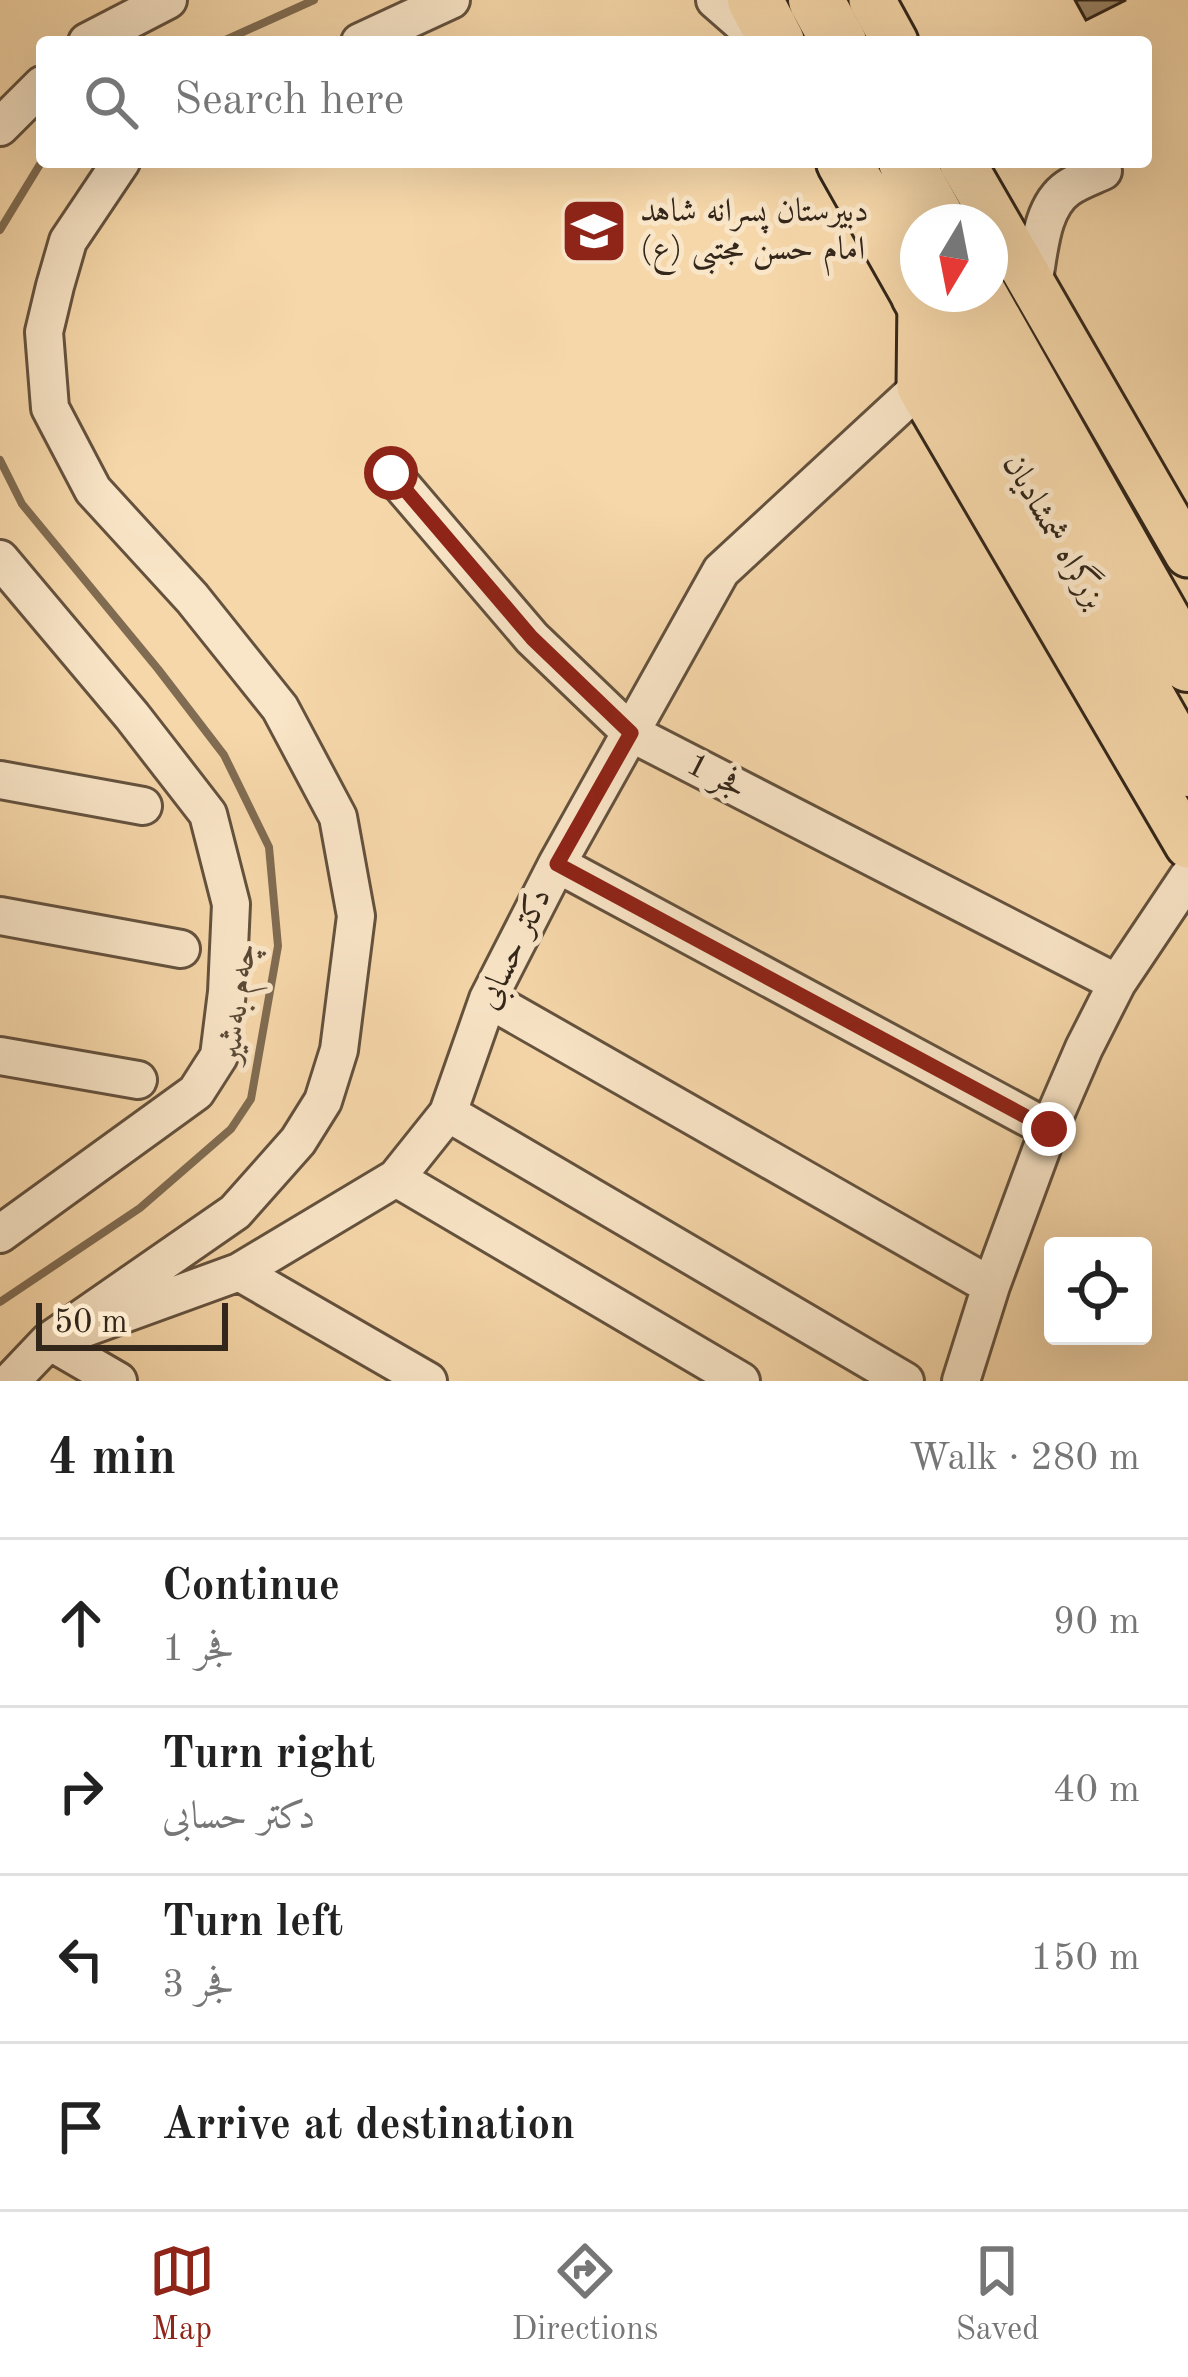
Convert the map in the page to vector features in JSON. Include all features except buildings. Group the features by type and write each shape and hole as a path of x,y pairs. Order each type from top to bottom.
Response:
{"highway":[{"path":"754,0 774,36"},
{"path":"816,0 836,36"},
{"name":"بزرگراه شمشادیان","path":"847,168 900,261"},
{"path":"908,168 929,204"},
{"name":"بزرگراه شمشادیان","path":"929,312 1188,770"},
{"name":"بزرگراه شمشادیان","path":"989,312 1188,664"}],"main road":[{"path":"872,0 892,36"},
{"path":"965,168 1188,554"},
{"path":"919,312 920,387 1188,845"},
{"path":"1079,475 1100,401"}],"street":[{"path":"98,36 168,0"},
{"path":"373,36 451,0"},
{"path":"715,0 756,36"},
{"path":"0,127 36,91"},
{"path":"118,168 68,241 55,286 44,332 50,408 93,490 192,598 280,708 338,817 356,916 339,1050 323,1102 298,1141 235,1212 50,1341 118,1381"},
{"path":"1033,285 1053,204 1065,189 1101,168"},
{"name":"دکتر حسابی","path":"10,1381 50,1341 239,1272 396,1178 448,1113 488,999 557,864 722,571 920,387"},
{"name":"فجر 1","path":"391,473 532,638 631,733 1117,983"},
{"path":"0,559 208,814 231,904 219,1056 196,1092 0,1234"},
{"path":"0,780 143,806"},
{"path":"557,864 1049,1129"},
{"path":"961,1381 991,1286 1084,1048 1117,983 1188,877"},
{"path":"0,916 181,950"},
{"path":"488,999 991,1286"},
{"path":"0,1056 138,1080"},
{"path":"448,1113 905,1381"},
{"path":"396,1178 741,1381"},
{"path":"239,1272 428,1381"}],"waterway":[{"name":"چەم بەشیر","path":"234,36 314,0"},
{"name":"چەم بەشیر","path":"0,230 38,168"},
{"name":"چەم بەشیر","path":"0,460 22,504 224,755 269,847 278,946 251,1099 231,1129 140,1208 0,1302"}],"place":[{"name":"دبیرستان پسرانه شاهد امام حسن مجتبی (ع)","path":"594,231"}],"route":[{"path":"391,473 532,638 631,733 557,864 1049,1129"}]}
